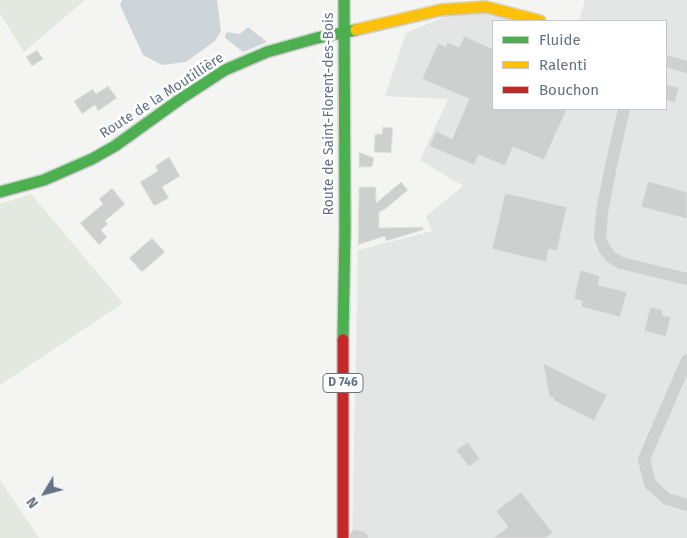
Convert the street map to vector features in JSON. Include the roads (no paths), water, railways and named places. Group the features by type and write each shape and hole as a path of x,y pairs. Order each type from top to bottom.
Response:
{"main road":[{"name":"Route de Saint-Florent-des-Bois","path":"342,538 345,228 344,0"},
{"name":"Route de la Moutillière","path":"0,192 44,180 104,152 225,70 267,52 317,38 441,10 486,7 536,20"},
{"name":"Route de Saint-Florent-des-Bois","path":"345,228 352,320 354,404"}],"street":[{"path":"667,61 687,67"},
{"path":"624,110 602,212 600,237 604,248 611,257 621,262 687,279"},
{"path":"687,360 644,458 650,484 667,499 687,504"},
{"path":"343,421 350,464 356,536"}]}
